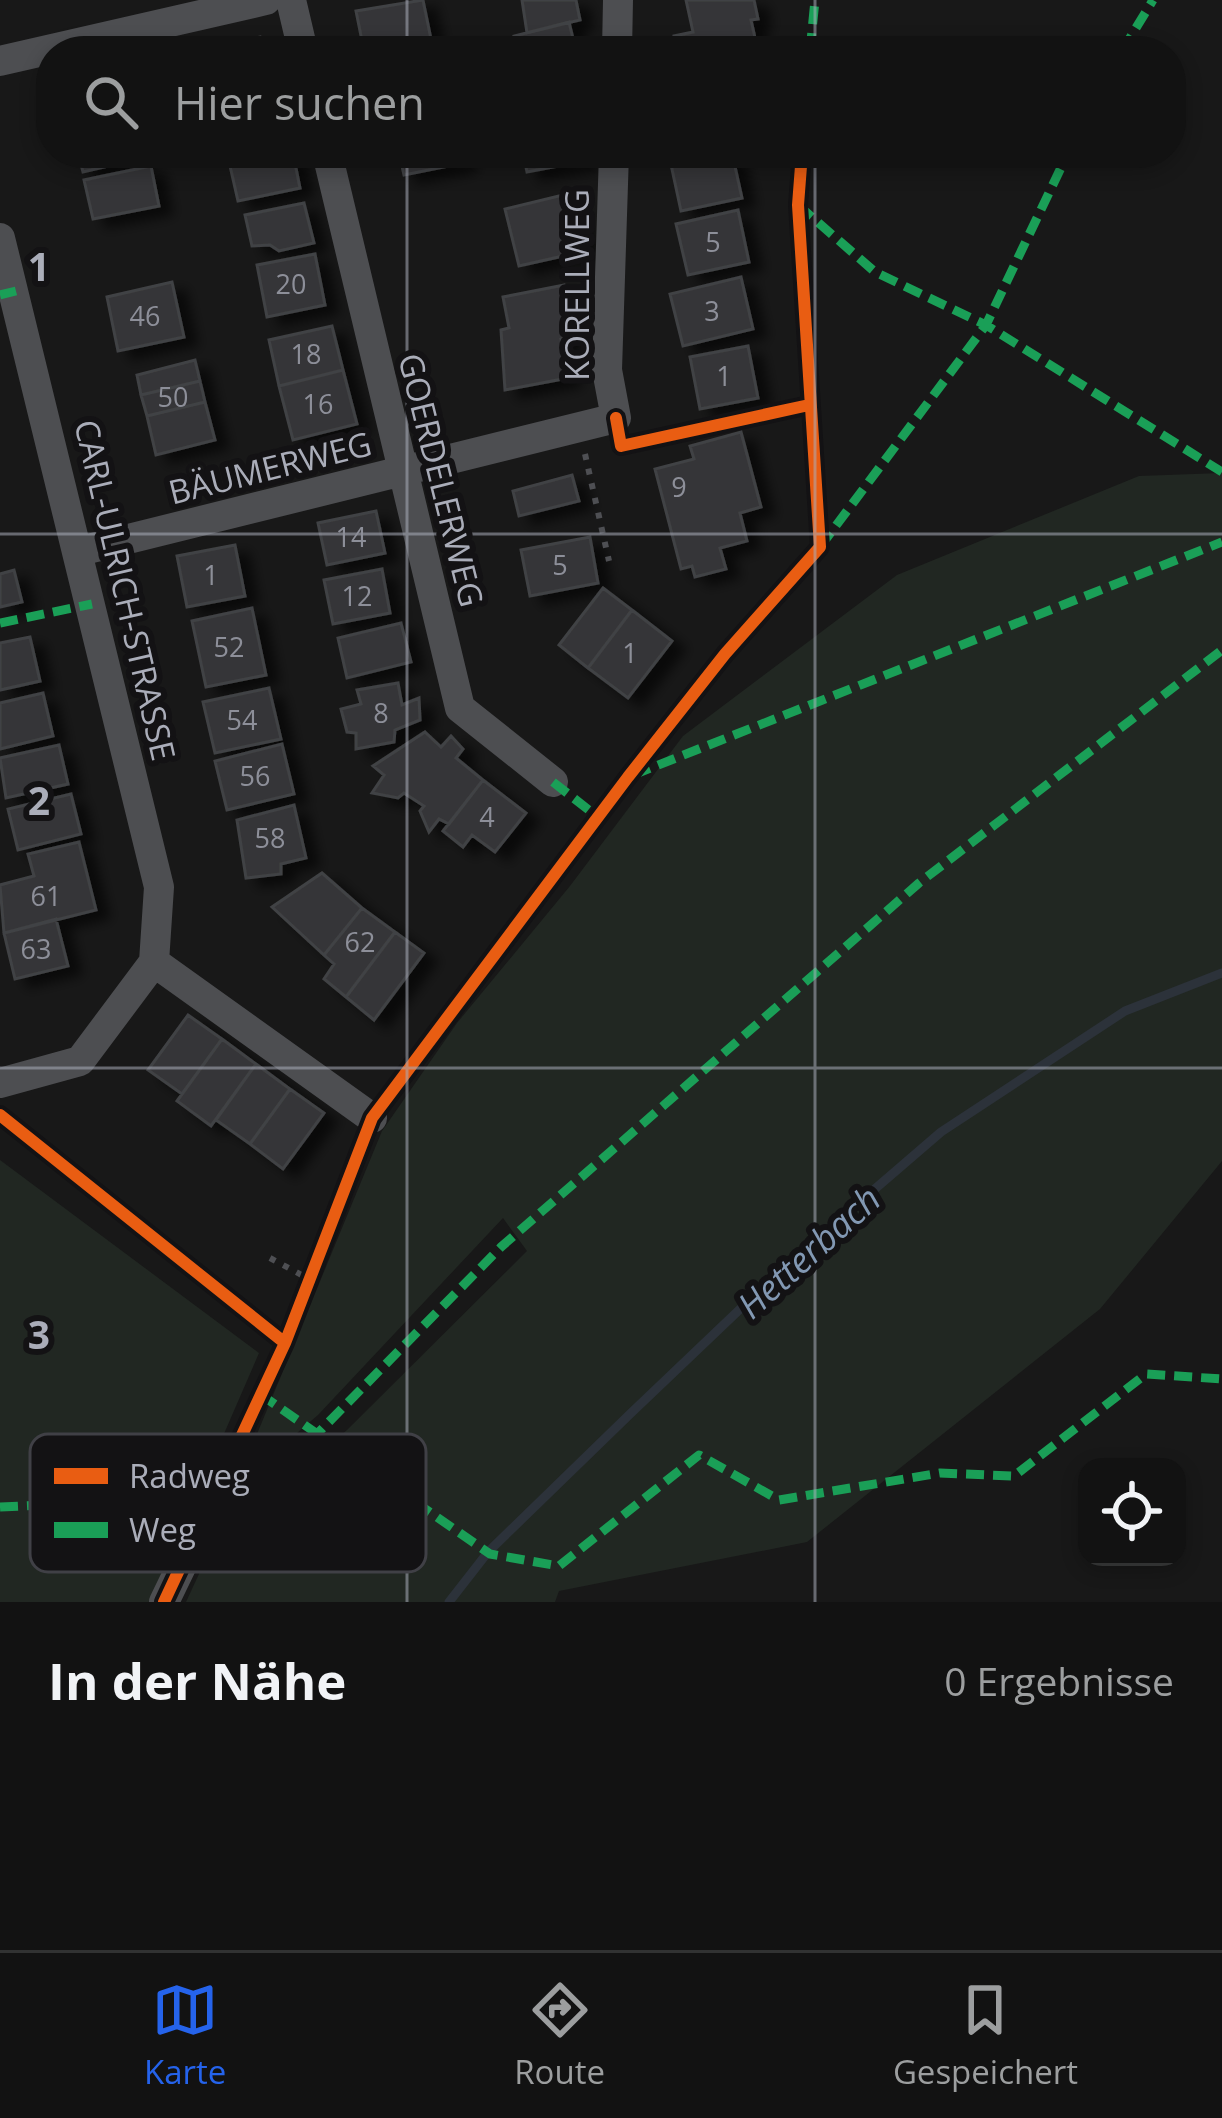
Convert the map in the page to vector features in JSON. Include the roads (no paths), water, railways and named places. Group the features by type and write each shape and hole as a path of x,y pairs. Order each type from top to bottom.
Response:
{"street":[{"path":"109,36 266,0"},
{"path":"291,0 299,36"},
{"path":"617,36 618,0"},
{"path":"0,61 36,53"},
{"name":"GOERDELERWEG","path":"330,168 460,708 553,782"},
{"name":"KORELLWEG","path":"614,168 607,370 616,418"},
{"name":"CARL-ULRICH-STRASSE","path":"0,238 159,887 154,962"},
{"name":"BÄUMERWEG","path":"80,551 616,418"},
{"path":"0,1083 80,1061 154,962 372,1118"},
{"path":"164,1602 179,1572"}],"waterway":[{"name":"Hetterbach","path":"449,1602 488,1552 630,1414 782,1269 941,1132 1125,1011 1222,973"}]}
